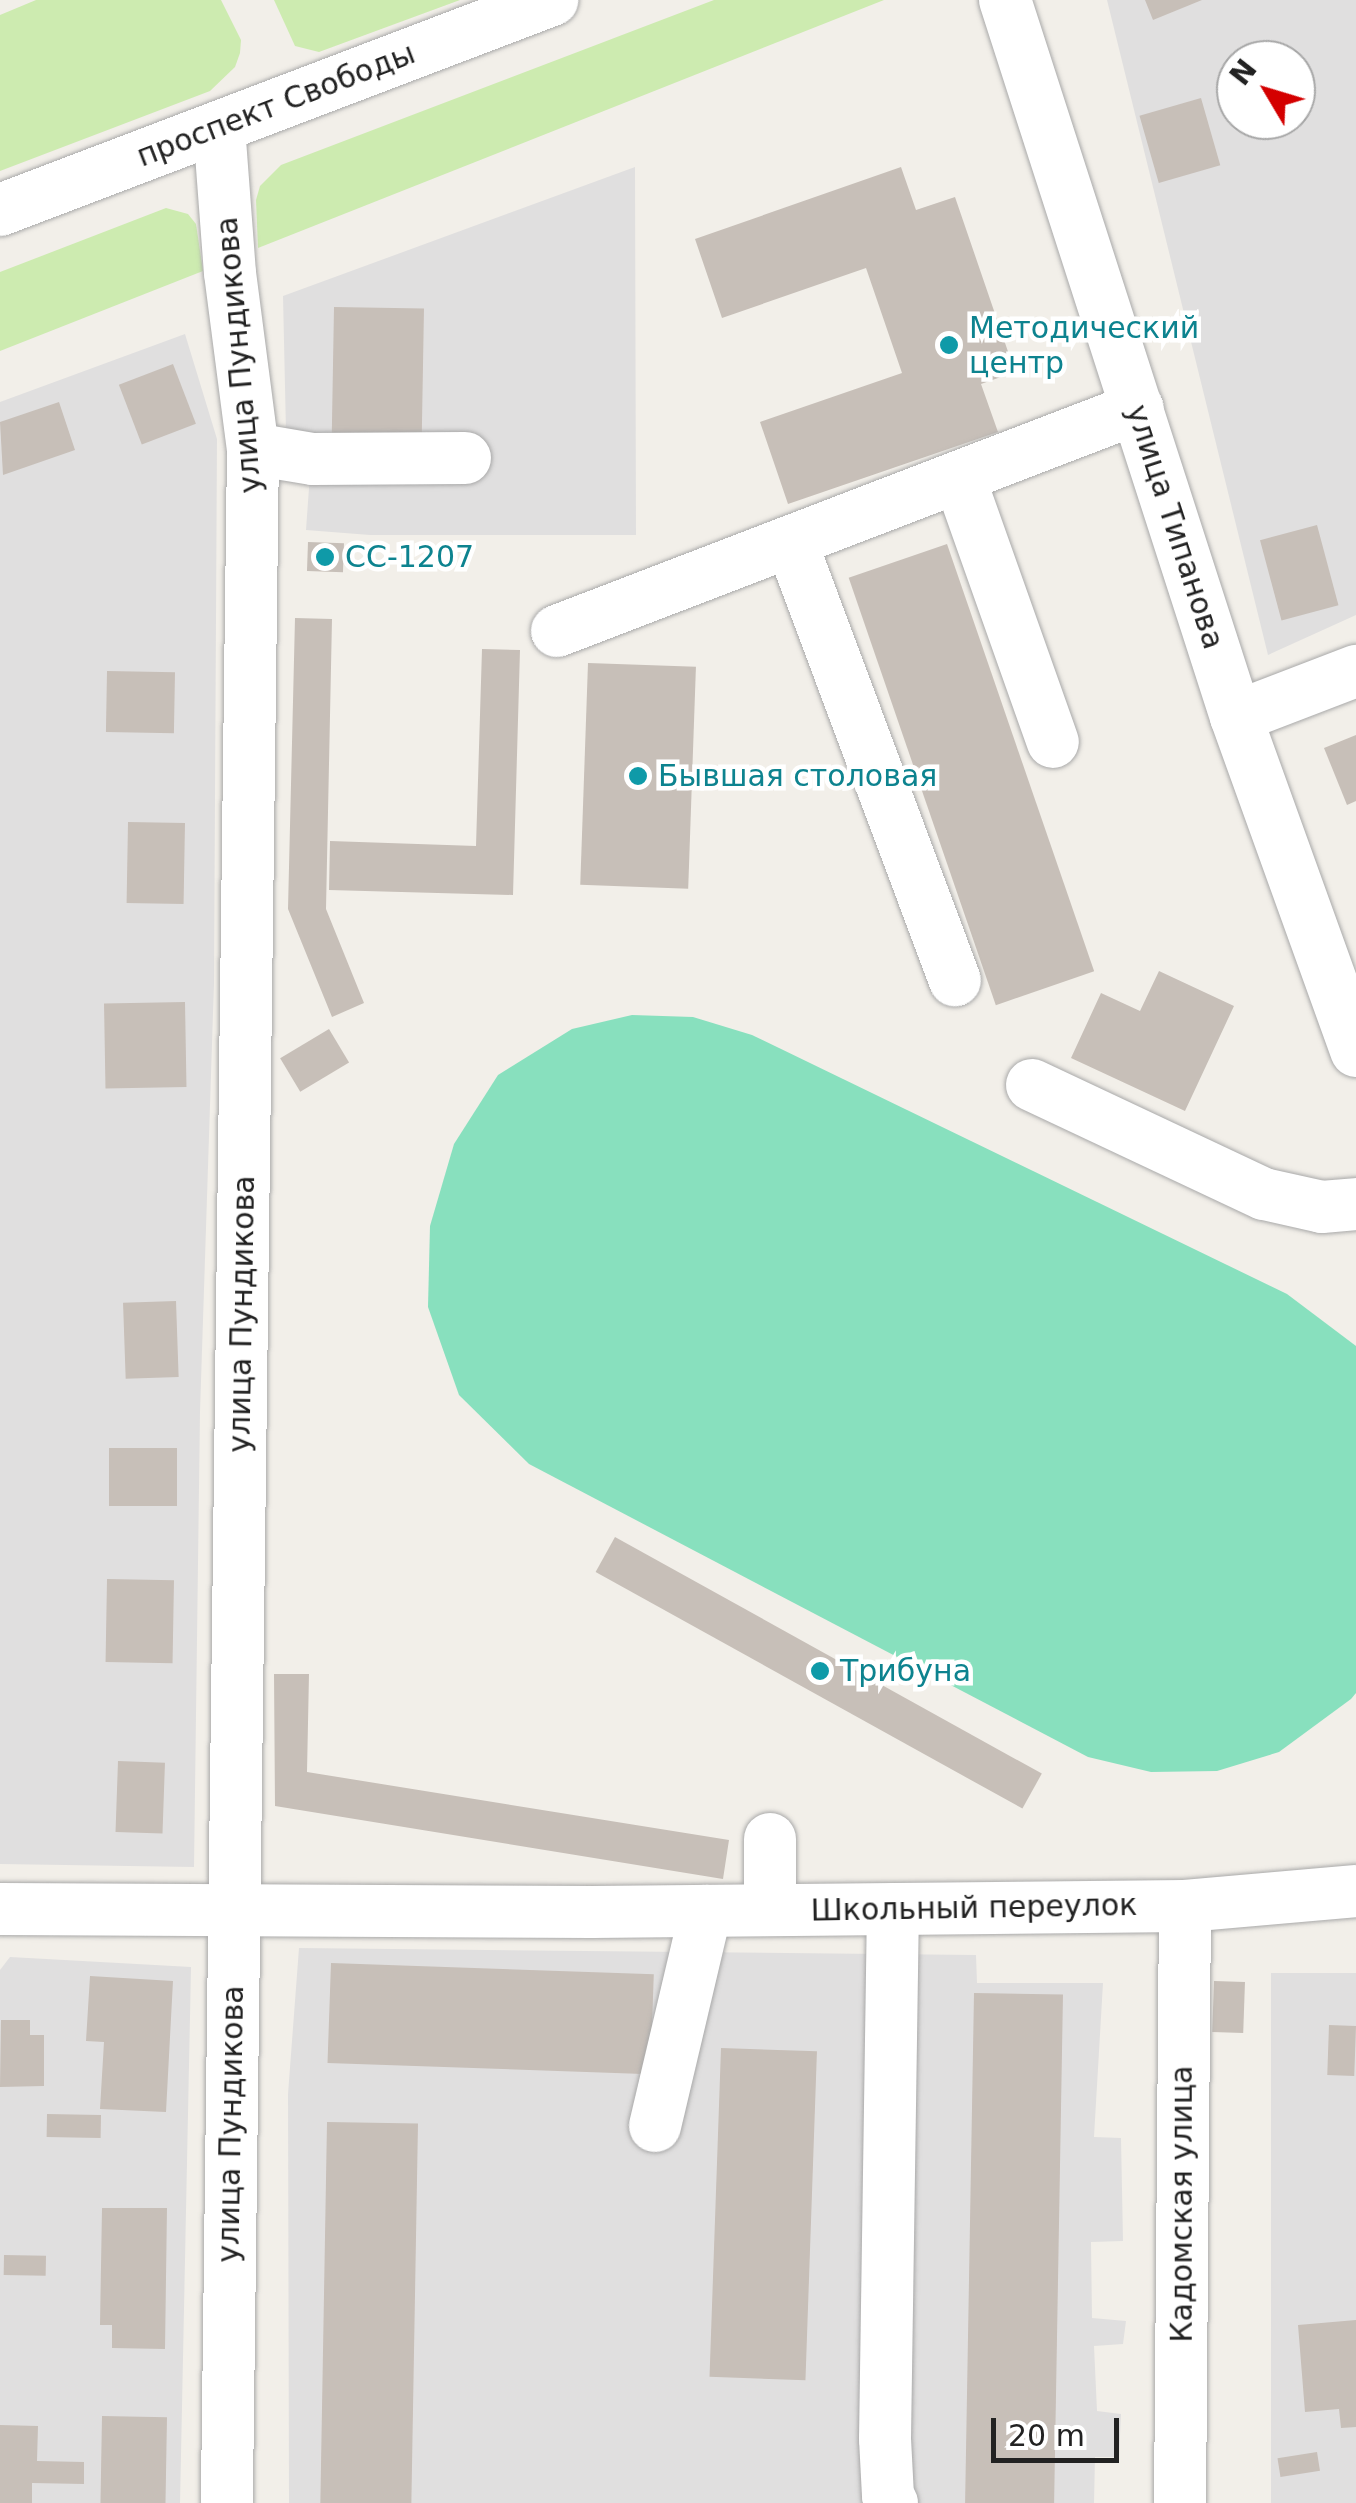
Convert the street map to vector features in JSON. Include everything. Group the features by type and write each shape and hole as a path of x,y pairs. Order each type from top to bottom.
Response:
{"street":[{"name":"проспект Свободы","path":"0,210 552,0"},
{"name":"улица Типанова","path":"1005,0 1236,717 1356,1052"},
{"name":"улица Пундикова","path":"219,126 230,273 252,448 228,2503"},
{"path":"557,631 1138,408"},
{"path":"252,448 313,459 465,458"},
{"path":"959,477 1053,742"},
{"path":"791,542 955,980"},
{"path":"1236,717 1356,670"},
{"path":"1032,1085 1264,1194 1294,1204 1356,1204"},
{"path":"770,1838 770,1910"},
{"name":"Школьный переулок","path":"0,1909 592,1912 1184,1906 1356,1892"},
{"name":"Кадомская улица","path":"1180,2503 1184,1906"},
{"path":"892,2503 888,2496 885,2440 893,1908"},
{"path":"655,2126 706,1911"}],"shaded area":[{"path":"1107,0 1356,0 1356,615 1268,655"},
{"path":"635,167 636,535 370,535 306,530 310,474 286,432 283,296"},
{"path":"185,334 217,439 214,983 200,1412 194,1867 0,1864 0,402"},
{"path":"299,1948 976,1955 977,1983 1103,1983 1094,2137 1121,2138 1123,2241 1091,2242 1092,2318 1126,2321 1123,2344 1094,2346 1097,2411 1121,2414 1119,2457 1095,2457 1094,2503 289,2503 288,2094"},
{"path":"10,1957 191,1967 180,2503 0,2503 0,1970"},
{"path":"1271,1973 1356,1973 1356,2503 1271,2503"}],"green space":[{"path":"36,0 221,0 241,40 240,53 235,67 210,91 0,171 0,15"},
{"path":"274,0 460,0 319,52 295,46"},
{"path":"714,0 884,0 258,248 256,200 260,186 281,165"},
{"path":"166,208 188,214 196,224 203,271 0,351 0,272"},
{"path":"632,1015 693,1017 752,1035 1287,1294 1356,1346 1356,1693 1351,1699 1279,1752 1217,1771 1151,1772 1088,1757 529,1464 459,1395 428,1307 430,1226 454,1144 498,1075 572,1029"}],"building":[{"path":"1145,0 1202,0 1153,20"},
{"path":"1201,98 1220,165 1159,183 1139,116"},
{"name":"Методический центр","path":"901,167 916,210 955,197 1015,372 981,384 998,432 788,504 760,422 902,373 866,268 722,318 695,239"},
{"path":"334,307 424,309 422,437 332,435"},
{"path":"173,364 196,424 142,445 119,385"},
{"path":"59,402 75,450 3,475 0,422"},
{"path":"1317,525 1338,605 1281,620 1260,540"},
{"name":"СС-1207","path":"308,542 344,543 343,572 307,571"},
{"path":"947,544 1094,971 996,1005 849,578"},
{"path":"295,618 332,619 326,909 364,1003 332,1017 288,909"},
{"path":"482,649 520,650 513,895 329,890 330,841 476,846"},
{"name":"Бывшая столовая","path":"588,663 696,667 688,889 580,885"},
{"path":"107,671 175,672 174,733 106,732"},
{"path":"1356,735 1356,801 1347,805 1324,748"},
{"path":"128,822 185,823 184,904 127,903"},
{"path":"1159,971 1234,1006 1185,1111 1071,1058 1101,993 1140,1011"},
{"path":"185,1002 186,1087 105,1088 104,1003"},
{"path":"329,1029 349,1062 300,1092 280,1058"},
{"path":"176,1301 179,1377 126,1379 123,1303"},
{"path":"109,1448 177,1448 177,1506 109,1506"},
{"name":"Трибуна","path":"615,1537 1042,1774 1022,1809 596,1572"},
{"path":"107,1579 174,1580 173,1663 106,1662"},
{"path":"274,1674 309,1674 307,1772 729,1840 723,1879 275,1806"},
{"path":"118,1761 165,1763 162,1834 116,1832"},
{"path":"331,1963 654,1974 650,2074 328,2063"},
{"path":"90,1976 173,1981 166,2112 100,2109 104,2042 86,2041"},
{"path":"1214,1981 1245,1982 1243,2033 1212,2032"},
{"path":"974,1993 1063,1995 1054,2503 965,2503"},
{"path":"1,2020 30,2020 30,2035 44,2035 44,2086 0,2087"},
{"path":"1329,2025 1356,2026 1354,2076 1327,2075"},
{"path":"721,2048 817,2051 805,2380 710,2377"},
{"path":"47,2114 101,2115 101,2138 47,2137"},
{"path":"327,2122 418,2124 411,2503 320,2503"},
{"path":"102,2208 167,2208 165,2349 112,2348 112,2325 100,2325"},
{"path":"4,2255 46,2256 46,2276 4,2275"},
{"path":"1356,2320 1356,2427 1341,2428 1339,2409 1305,2412 1298,2325"},
{"path":"102,2416 167,2417 165,2503 100,2503"},
{"path":"0,2425 38,2426 37,2461 84,2462 84,2484 32,2483 32,2503 0,2503"},
{"path":"1317,2452 1320,2471 1280,2477 1277,2458"}],"place":[{"name":"Методический центр","path":"949,345"},
{"name":"СС-1207","path":"325,557"},
{"name":"Бывшая столовая","path":"638,776"},
{"name":"Трибуна","path":"820,1671"}]}
